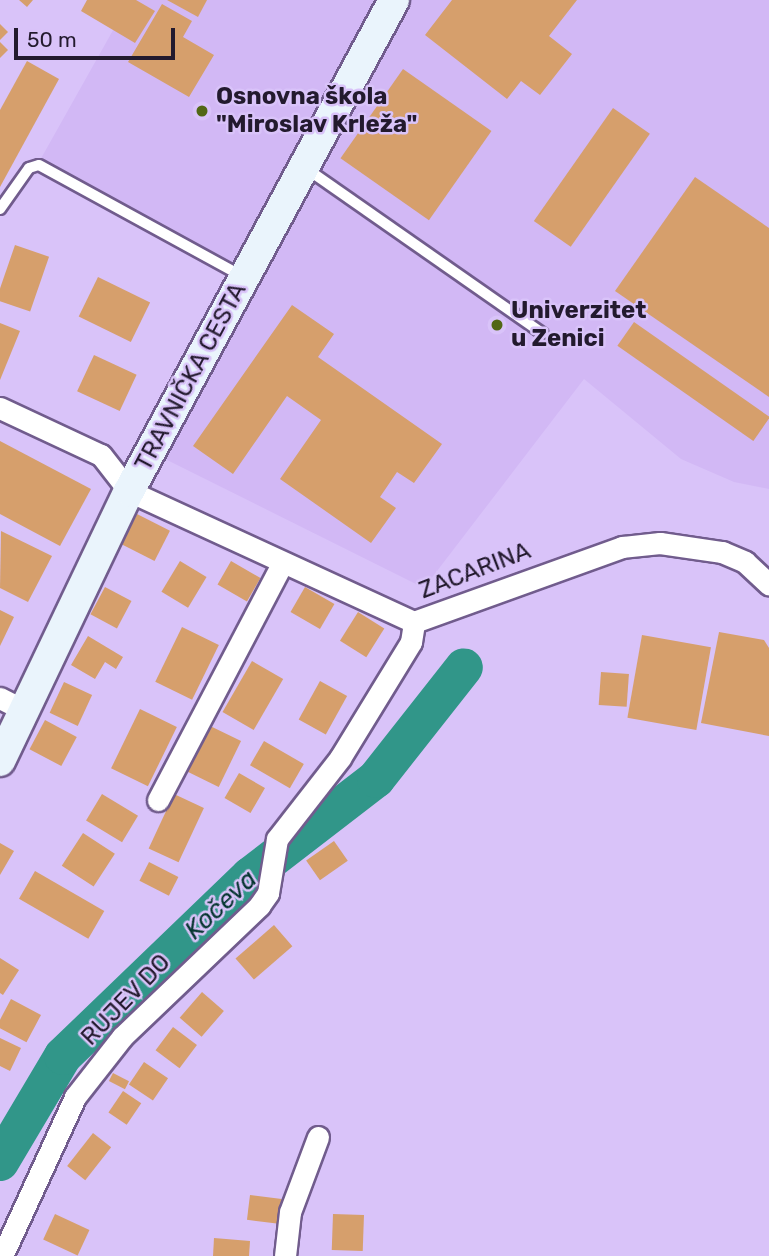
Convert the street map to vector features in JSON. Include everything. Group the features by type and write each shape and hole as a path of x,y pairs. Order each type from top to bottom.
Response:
{"main road":[{"name":"TRAVNIČKA CESTA","path":"0,761 12,704 394,0"}],"street":[{"path":"0,408 101,455 129,491"},
{"name":"ZACARINA","path":"129,491 282,564 414,622 591,555 647,544 722,552 745,562 769,584"},
{"path":"158,800 282,564"},
{"name":"RUJEV DO","path":"2,1256 75,1097 122,1037 260,906 268,893 277,839 340,758 411,642 414,622"},
{"path":"285,1256 290,1212 318,1137"}],"lane":[{"path":"0,209 29,168 39,165 245,278"},
{"path":"304,167 542,332"}],"shaded area":[{"name":"Univerzitet u Zenici","path":"130,0 769,0 769,489 734,482 681,459 584,379 424,588 157,455 252,272 39,162"}],"building":[{"path":"19,0 33,0 27,7"},
{"path":"87,0 136,0 155,11 135,43 81,11"},
{"path":"167,0 207,0 198,17"},
{"path":"452,0 577,0 549,36 572,54 540,95 521,81 507,99 425,35"},
{"path":"162,4 192,21 183,37 214,55 189,97 128,62"},
{"path":"0,24 8,32 0,40"},
{"path":"0,42 8,50 0,58"},
{"path":"27,61 59,79 0,187 0,110"},
{"path":"403,69 491,131 429,220 340,158"},
{"path":"613,108 650,134 571,247 534,221"},
{"path":"695,177 769,228 769,397 615,291"},
{"path":"15,245 49,257 30,312 0,301 0,289"},
{"path":"98,277 150,302 131,342 79,317"},
{"path":"292,305 334,334 318,357 442,444 414,483 397,472 380,497 396,508 371,543 280,479 321,420 287,396 233,474 193,446"},
{"path":"634,322 769,417 753,441 617,346"},
{"path":"0,323 20,331 0,380"},
{"path":"94,355 137,375 120,411 77,391"},
{"path":"0,441 91,489 60,546 0,514"},
{"path":"137,514 170,531 155,561 122,544"},
{"path":"1,531 52,556 28,602 0,588"},
{"path":"180,561 207,577 188,608 161,592"},
{"path":"231,561 260,578 247,601 218,584"},
{"path":"105,587 131,601 117,628 90,614"},
{"path":"305,587 334,604 320,629 290,612"},
{"path":"0,610 14,617 0,646"},
{"path":"358,612 384,628 366,657 340,641"},
{"path":"182,627 219,645 192,700 155,682"},
{"path":"719,632 764,640 769,648 769,736 701,723"},
{"path":"642,635 711,647 696,730 627,718"},
{"path":"88,636 123,657 116,669 105,662 95,679 71,665"},
{"path":"252,661 283,679 254,730 222,712"},
{"path":"601,672 629,674 627,707 599,705"},
{"path":"320,681 347,696 326,735 299,719"},
{"path":"64,682 92,695 78,726 50,713"},
{"path":"140,709 177,727 148,786 111,768"},
{"path":"45,720 77,737 61,766 30,749"},
{"path":"206,724 241,741 219,787 184,770"},
{"path":"264,741 304,764 290,788 250,765"},
{"path":"239,773 265,788 250,813 224,798"},
{"path":"102,794 138,816 122,842 86,821"},
{"path":"174,794 204,808 179,862 149,848"},
{"path":"83,833 115,854 94,886 62,866"},
{"path":"334,841 348,861 320,880 306,861"},
{"path":"0,843 14,851 0,875"},
{"path":"149,862 178,877 169,896 139,881"},
{"path":"35,871 104,911 88,939 19,899"},
{"path":"274,925 292,946 254,980 236,958"},
{"path":"0,958 19,970 3,995 0,993"},
{"path":"202,992 224,1011 202,1037 180,1018"},
{"path":"11,999 41,1015 26,1042 0,1028 0,1020"},
{"path":"173,1027 197,1045 180,1068 156,1050"},
{"path":"0,1038 21,1048 10,1071 0,1066"},
{"path":"144,1062 168,1078 153,1101 129,1084"},
{"path":"113,1073 129,1081 125,1089 109,1081"},
{"path":"123,1091 141,1103 127,1125 108,1113"},
{"path":"93,1133 111,1147 85,1180 67,1166"},
{"path":"250,1195 282,1199 279,1224 247,1220"},
{"path":"55,1214 89,1230 78,1255 43,1239"},
{"path":"333,1214 364,1215 363,1251 332,1250"},
{"path":"214,1238 250,1241 249,1256 213,1256"}],"waterway":[{"name":"Kočeva","path":"0,1162 63,1056 250,876 376,779 464,667"}],"place":[{"name":"Osnovna škola \"Miroslav Krleža\"","path":"202,111"},
{"name":"Univerzitet u Zenici","path":"497,325"}]}
